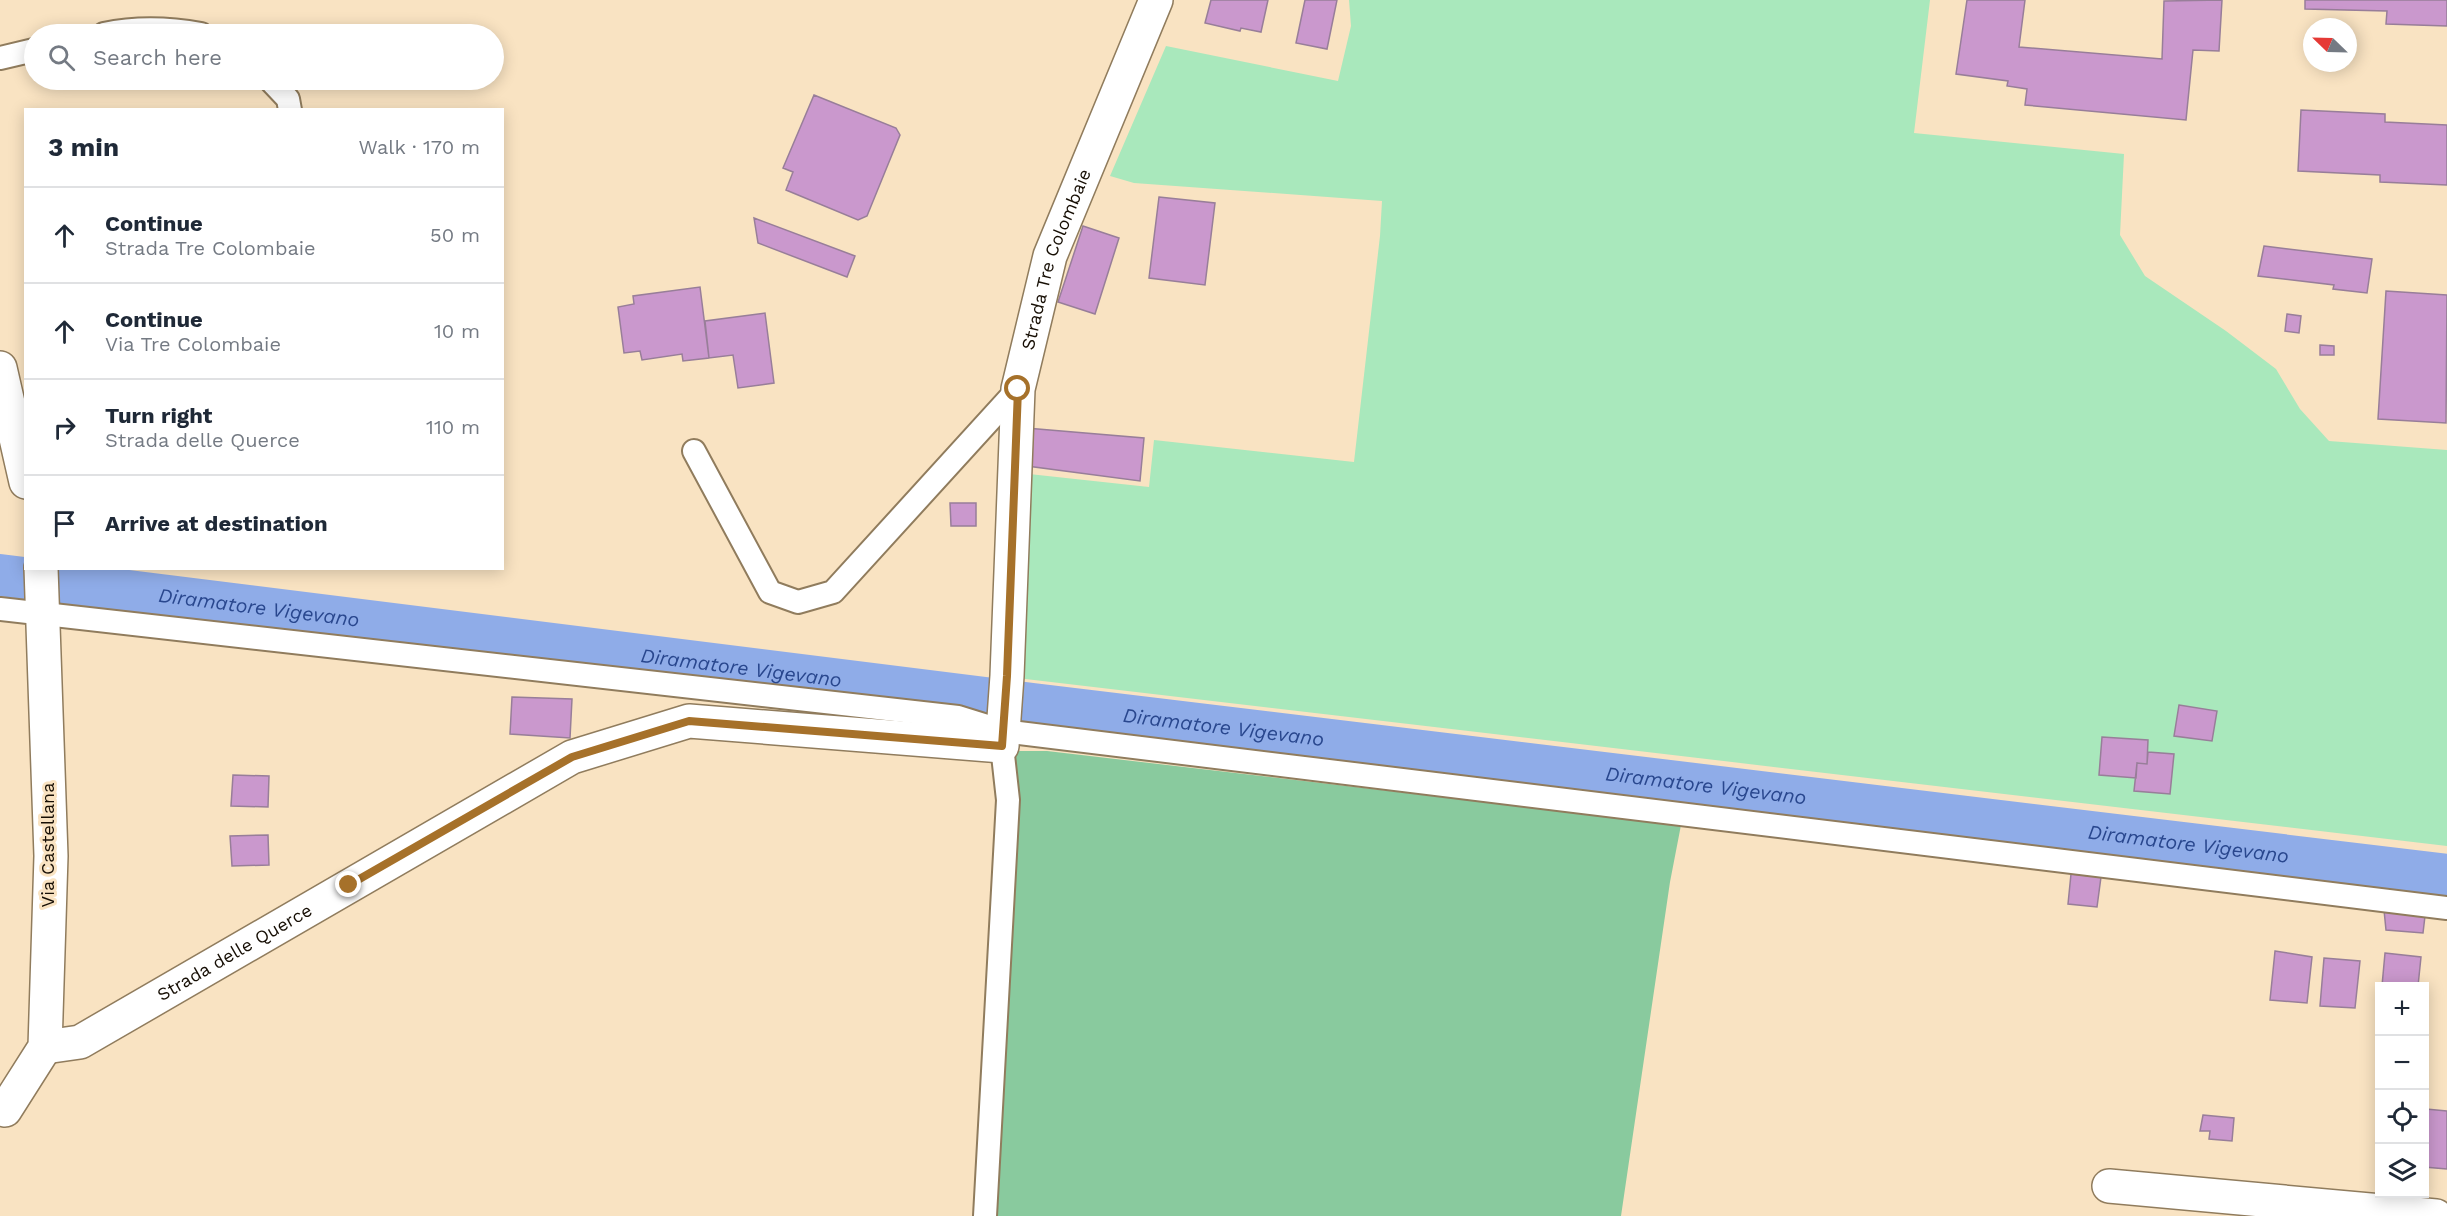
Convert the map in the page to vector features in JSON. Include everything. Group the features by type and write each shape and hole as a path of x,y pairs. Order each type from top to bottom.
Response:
{"street":[{"name":"Strada Tre Colombaie","path":"1003,733 1018,389 1050,256 1156,0"},
{"path":"0,368 24,473"},
{"name":"Via Castellana","path":"41,570 51,856 45,1047"},
{"name":"Strada delle Querce","path":"45,1047 80,1042 572,757 689,721 1003,733"},
{"path":"5,1110 45,1047"},
{"path":"2109,1186 2279,1209 2436,1216"}],"lane":[{"path":"0,58 24,52"},
{"path":"279,90 288,99 290,108"},
{"path":"694,451 770,592 798,602 832,592 1018,389"},
{"path":"0,609 958,717 1003,733 2447,908"},
{"path":"985,1216 1008,800 1003,733"}],"green space":[{"path":"1349,0 1930,0 1914,133 2124,154 2120,235 2145,276 2226,331 2276,369 2300,409 2329,441 2447,450 2447,846 1017,678 1029,474 1149,487 1154,440 1354,462 1382,201 1134,183 1110,176 1166,46 1338,81 1351,26"},
{"path":"1016,751 1047,751 1681,825 1670,882 1621,1216 993,1216 1016,807"}],"building":[{"path":"1211,0 1268,0 1261,32 1241,28 1240,31 1205,23"},
{"path":"1305,0 1337,0 1327,49 1296,43"},
{"path":"1967,0 2025,0 2019,47 2162,59 2164,1 2222,0 2219,51 2193,50 2186,120 2025,105 2027,89 2007,86 2008,81 1956,74"},
{"path":"2305,0 2447,0 2447,26 2386,24 2387,11 2305,9"},
{"path":"814,95 896,128 900,135 867,216 858,220 786,190 793,172 783,168"},
{"path":"2301,110 2385,114 2385,122 2447,125 2447,185 2380,182 2380,175 2298,171"},
{"path":"1159,197 1215,203 1205,285 1149,278"},
{"path":"754,218 855,256 847,277 758,243"},
{"path":"1083,226 1119,238 1095,314 1058,302"},
{"path":"2264,246 2372,259 2367,293 2333,289 2334,285 2258,276"},
{"path":"700,287 709,358 683,361 682,354 642,360 640,351 624,353 618,307 634,304 633,296"},
{"path":"2386,291 2447,295 2446,423 2378,419"},
{"path":"765,313 774,383 738,388 733,355 709,358 705,321"},
{"path":"2287,314 2301,316 2299,333 2285,331"},
{"path":"2320,345 2334,346 2334,355 2320,355"},
{"path":"1026,428 1144,438 1140,481 1027,466"},
{"path":"950,503 976,503 976,526 951,526"},
{"path":"512,697 572,699 570,738 510,734"},
{"path":"2179,705 2217,711 2212,741 2174,736"},
{"path":"2102,737 2148,740 2147,764 2137,763 2136,778 2099,775"},
{"path":"2148,752 2174,754 2170,794 2134,791 2137,763 2147,764"},
{"path":"233,775 269,776 268,807 231,806"},
{"path":"268,835 269,865 232,866 230,836"},
{"path":"2071,874 2101,877 2097,907 2068,904"},
{"path":"2384,910 2425,916 2423,933 2386,930"},
{"path":"2275,951 2312,957 2307,1003 2270,1000"},
{"path":"2385,953 2421,957 2418,982 2382,982"},
{"path":"2324,958 2360,961 2355,1008 2320,1006"},
{"path":"2429,1109 2447,1111 2447,1169 2429,1167"},
{"path":"2203,1115 2234,1118 2232,1141 2209,1139 2210,1131 2200,1131"}],"waterway":[{"name":"Diramatore Vigevano","path":"0,575 1033,704 2447,875"}],"route":[{"path":"349,885 572,757 689,721 1002,746 1007,676 1018,389"}]}
